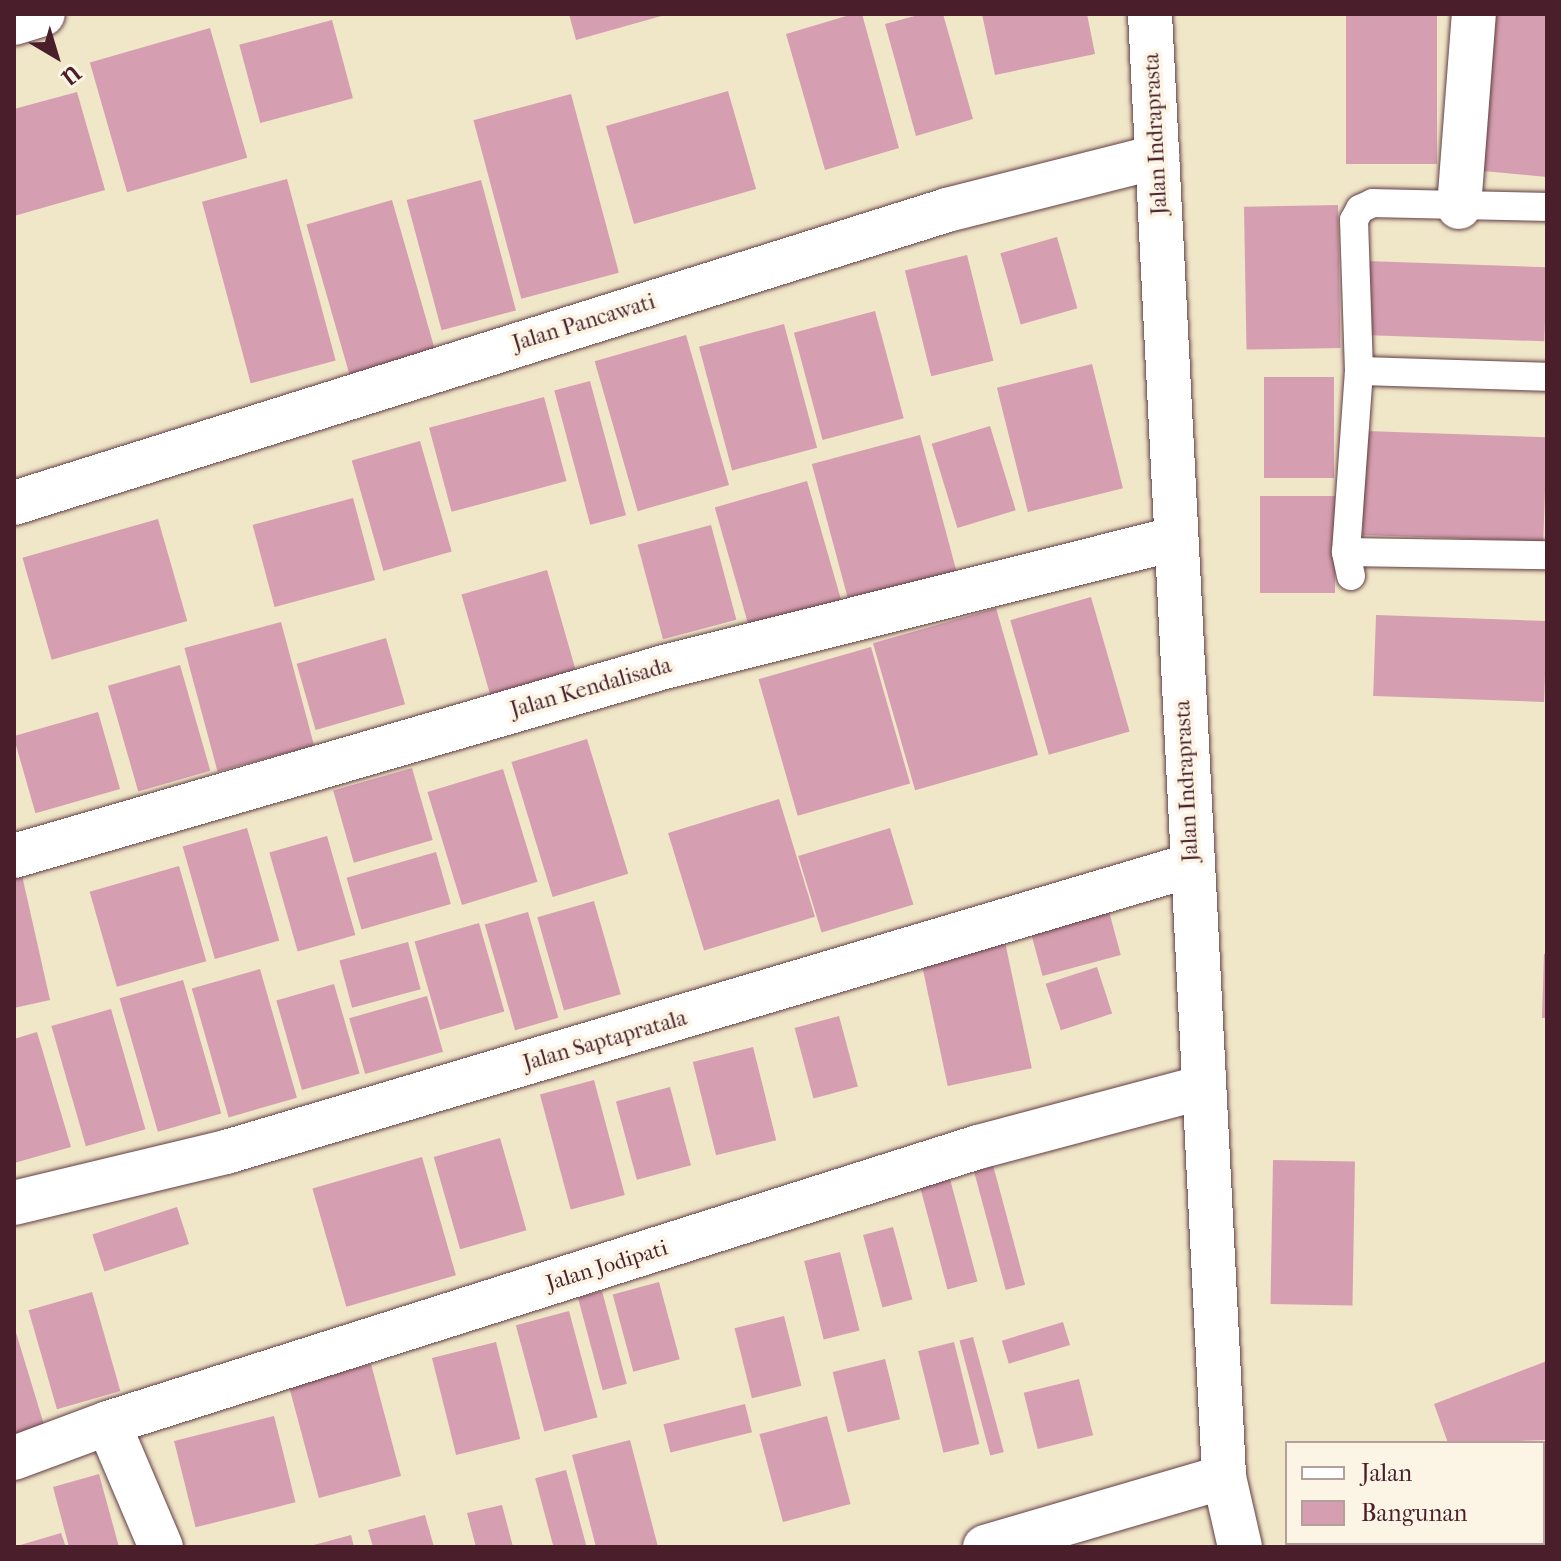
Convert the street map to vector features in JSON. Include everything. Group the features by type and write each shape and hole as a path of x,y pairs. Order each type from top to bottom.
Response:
{"street":[{"path":"14,23 43,14"},
{"name":"Jalan Indraprasta","path":"1150,14 1174,539 1224,1477 1240,1547"},
{"path":"1459,207 1474,14"},
{"name":"Jalan Pancawati","path":"14,503 947,210 1157,157"},
{"name":"Jalan Kendalisada","path":"14,856 664,667 1174,539"},
{"name":"Jalan Saptapratala","path":"14,1203 226,1152 1192,865"},
{"name":"Jalan Jodipati","path":"14,1458 108,1423 978,1147 1203,1087"},
{"path":"108,1423 161,1547"},
{"path":"985,1547 1224,1477"}],"lane":[{"path":"1547,207 1373,203 1360,209 1354,220 1359,371 1348,564 1547,555"},
{"path":"1359,371 1547,377"}],"building":[{"path":"569,14 665,14 665,15 576,40"},
{"path":"862,14 899,148 825,170 786,34"},
{"path":"922,14 943,14 973,119 916,136 885,24"},
{"path":"982,14 1087,14 1095,54 995,75"},
{"path":"1346,14 1437,14 1437,164 1346,164"},
{"path":"1496,14 1547,14 1547,177 1483,171"},
{"path":"332,20 353,98 260,123 239,45"},
{"path":"210,28 247,158 127,192 90,62"},
{"path":"728,91 756,189 634,224 606,126"},
{"path":"77,92 105,190 14,216 14,109"},
{"path":"571,94 619,273 521,299 473,120"},
{"path":"287,179 336,361 251,383 202,202"},
{"path":"481,180 516,310 442,330 407,200"},
{"path":"392,200 435,351 350,375 306,225"},
{"path":"1338,205 1340,348 1247,350 1244,207"},
{"path":"1057,237 1077,308 1021,324 1000,253"},
{"path":"967,255 993,361 931,376 905,270"},
{"path":"1366,261 1547,267 1544,341 1363,335"},
{"path":"875,311 904,418 823,440 794,333"},
{"path":"784,324 817,448 732,470 699,347"},
{"path":"686,335 729,485 638,511 595,361"},
{"path":"1092,364 1123,488 1028,512 997,388"},
{"path":"1264,377 1334,377 1334,478 1264,478"},
{"path":"590,381 626,515 590,525 554,391"},
{"path":"544,397 567,481 452,512 429,428"},
{"path":"990,426 1016,510 957,528 932,444"},
{"path":"1366,431 1547,437 1543,541 1362,535"},
{"path":"920,435 957,573 849,602 812,464"},
{"path":"420,441 452,552 383,571 352,461"},
{"path":"807,481 844,610 752,636 715,507"},
{"path":"1260,496 1335,496 1335,593 1260,593"},
{"path":"353,498 375,580 275,607 253,525"},
{"path":"158,519 187,621 52,660 22,558"},
{"path":"711,525 736,620 663,639 638,545"},
{"path":"547,570 576,672 491,696 461,595"},
{"path":"1091,597 1130,732 1049,755 1010,620"},
{"path":"996,608 1038,755 915,790 873,643"},
{"path":"1376,615 1547,621 1544,702 1373,696"},
{"path":"281,622 314,746 218,772 184,648"},
{"path":"386,638 405,704 316,730 297,664"},
{"path":"871,647 910,783 798,816 759,679"},
{"path":"180,665 210,771 138,791 108,686"},
{"path":"98,712 120,789 35,813 14,736"},
{"path":"587,739 628,874 553,897 511,762"},
{"path":"412,768 433,840 354,863 333,791"},
{"path":"503,769 537,882 462,905 427,792"},
{"path":"779,799 815,917 704,951 668,833"},
{"path":"247,828 279,940 215,959 183,846"},
{"path":"890,828 913,905 822,933 798,856"},
{"path":"327,836 355,935 298,952 269,853"},
{"path":"436,852 451,904 361,930 347,878"},
{"path":"19,862 50,1000 14,1008 14,863"},
{"path":"179,866 206,961 117,987 90,892"},
{"path":"1106,900 1121,955 1043,976 1028,921"},
{"path":"594,901 621,994 564,1011 537,917"},
{"path":"528,912 558,1018 515,1030 485,924"},
{"path":"479,923 504,1011 440,1030 415,941"},
{"path":"408,942 421,989 352,1008 339,960"},
{"path":"1005,942 1032,1068 948,1086 921,960"},
{"path":"1544,954 1547,954 1547,1018 1542,1018"},
{"path":"1097,967 1112,1014 1061,1030 1046,984"},
{"path":"260,969 297,1098 229,1117 192,989"},
{"path":"183,980 221,1114 158,1132 120,998"},
{"path":"334,984 360,1073 302,1090 276,1001"},
{"path":"427,996 443,1052 365,1074 349,1018"},
{"path":"111,1009 145,1129 86,1146 51,1026"},
{"path":"839,1016 858,1087 813,1098 795,1028"},
{"path":"37,1032 71,1147 14,1163 14,1039"},
{"path":"753,1047 776,1140 716,1155 693,1062"},
{"path":"594,1080 625,1195 571,1209 540,1094"},
{"path":"670,1087 691,1165 637,1180 616,1101"},
{"path":"500,1138 526,1230 460,1249 434,1157"},
{"path":"422,1157 456,1275 346,1307 312,1188"},
{"path":"1273,1160 1355,1161 1352,1305 1270,1304"},
{"path":"993,1165 1025,1285 1006,1290 974,1170"},
{"path":"950,1179 977,1281 947,1289 920,1187"},
{"path":"177,1207 189,1244 104,1272 92,1235"},
{"path":"893,1227 912,1299 882,1307 863,1235"},
{"path":"840,1252 860,1331 824,1340 804,1261"},
{"path":"659,1282 680,1359 633,1372 613,1294"},
{"path":"602,1291 627,1384 603,1390 578,1297"},
{"path":"92,1292 120,1391 57,1409 29,1310"},
{"path":"569,1311 597,1417 544,1431 516,1325"},
{"path":"784,1316 801,1386 752,1398 735,1328"},
{"path":"1063,1322 1070,1345 1009,1364 1002,1341"},
{"path":"14,1326 45,1428 14,1437"},
{"path":"973,1337 1004,1452 990,1456 959,1341"},
{"path":"496,1342 520,1439 456,1455 432,1358"},
{"path":"954,1342 979,1444 944,1453 918,1351"},
{"path":"885,1359 900,1419 848,1432 833,1372"},
{"path":"1547,1361 1547,1440 1447,1441 1434,1404"},
{"path":"371,1364 401,1476 319,1498 289,1386"},
{"path":"1079,1379 1093,1435 1038,1449 1024,1393"},
{"path":"745,1404 752,1432 671,1452 663,1424"},
{"path":"274,1416 296,1502 196,1527 174,1441"},
{"path":"827,1416 851,1504 783,1522 759,1434"},
{"path":"630,1440 658,1547 596,1547 572,1455"},
{"path":"566,1470 587,1547 554,1547 535,1478"},
{"path":"99,1474 119,1547 69,1547 53,1487"},
{"path":"502,1505 513,1547 476,1547 467,1513"},
{"path":"425,1515 434,1547 373,1547 368,1530"},
{"path":"61,1533 66,1547 17,1547 17,1546"},
{"path":"351,1535 354,1547 310,1547 310,1546"}]}
